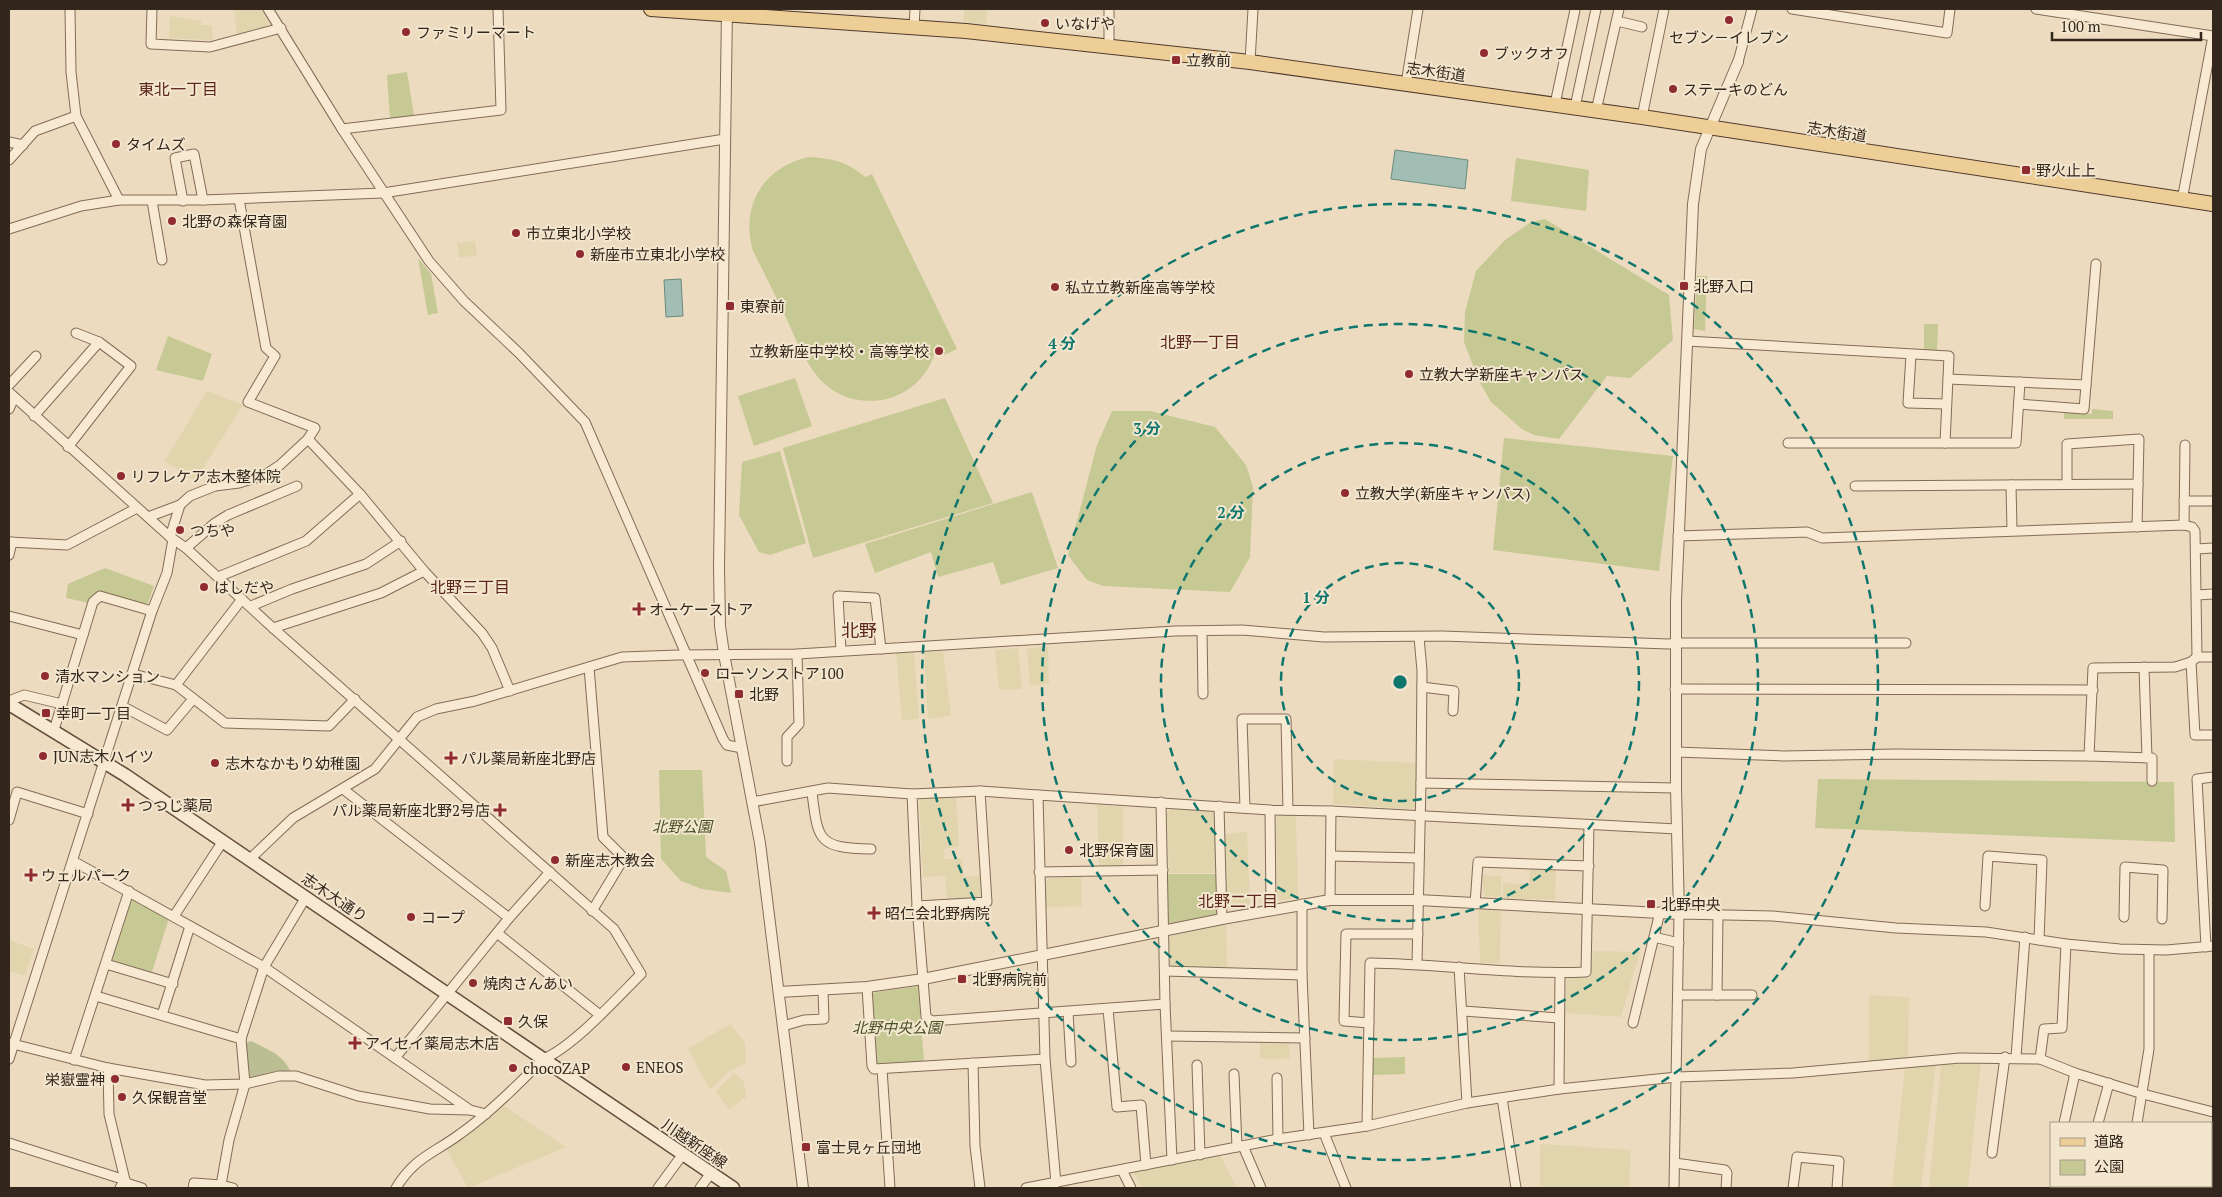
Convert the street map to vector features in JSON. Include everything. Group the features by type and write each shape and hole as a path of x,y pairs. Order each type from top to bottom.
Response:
{"main road":[{"name":"志木街道","path":"651,9 759,12 1109,46 1250,62 1596,110 2213,204"},
{"name":"志木大通り","path":"9,702 104,761 639,1124"},
{"name":"川越新座線","path":"639,1124 733,1188"}],"street":[{"path":"70,9 71,84 76,116 119,200"},
{"path":"152,9 151,44 210,47 281,28"},
{"path":"268,9 342,129 428,261 446,282 585,422 723,739 727,745 742,748"},
{"path":"342,129 501,110 498,9"},
{"path":"914,27 915,9"},
{"path":"1109,9 1109,46"},
{"path":"1250,62 1253,9"},
{"path":"1406,84 1418,9"},
{"path":"1555,104 1573,9"},
{"path":"1574,107 1596,9"},
{"path":"1596,110 1619,9"},
{"path":"1642,117 1664,9"},
{"path":"1674,1188 1679,942 1675,689 1678,536 1696,179 1701,149 1738,62 1752,9"},
{"path":"1792,9 1947,33 1950,9"},
{"path":"2036,9 2213,36 2209,77 2182,200"},
{"path":"727,11 718,567 720,626 765,878 803,1188"},
{"path":"1617,21 1642,27"},
{"path":"9,160 35,131 76,116"},
{"path":"9,229 81,206 119,200 152,202 383,193 726,139"},
{"path":"9,142 23,145"},
{"path":"183,201 175,158 194,154 203,200"},
{"path":"148,517 180,505 190,496 215,486 239,483 265,475 280,465 308,439 315,428 248,402 275,356 266,348 240,199"},
{"path":"152,202 162,260"},
{"path":"2019,404 2084,409 2096,264"},
{"path":"68,447 131,366 99,342 76,333"},
{"path":"1687,341 1949,356 1945,443"},
{"path":"34,416 99,342"},
{"path":"1911,355 1908,403 1946,404"},
{"path":"9,385 36,356"},
{"path":"1948,379 2086,385"},
{"path":"1788,443 2016,443 2020,382"},
{"path":"12,395 68,447 218,576 273,628 614,929 641,974 600,1015 554,1054 544,1059 486,1114 461,1134 416,1162 406,1172 396,1188"},
{"path":"9,408 12,395"},
{"path":"308,439 360,494 424,570 482,633 492,648 510,691"},
{"path":"2067,484 2067,444 2139,439 2137,527"},
{"path":"2184,525 2185,445"},
{"path":"1855,486 2138,484"},
{"path":"186,548 228,515 297,486"},
{"path":"2011,486 2012,530"},
{"path":"218,576 306,541 360,494"},
{"path":"2184,501 2213,501"},
{"path":"9,1059 11,1043 73,861 152,611 168,573 172,538 180,505"},
{"path":"9,555 10,542 67,545 137,508"},
{"path":"1678,536 1807,532 1822,538 2012,530 2184,525 2192,527 2195,531 2197,595 2194,660 2195,736 2213,735"},
{"path":"251,606 292,589 366,564 401,541"},
{"path":"2196,549 2213,548"},
{"path":"273,628 381,593 424,570"},
{"path":"2197,595 2213,594"},
{"path":"54,730 92,602 100,596 152,611"},
{"path":"841,651 838,596 875,598 881,649"},
{"path":"176,685 242,599"},
{"path":"9,616 83,635"},
{"path":"250,859 294,818 375,769 398,738 417,718 436,709 510,691 622,658 724,654 797,654 1242,630 1324,637 1419,638 1442,636 1669,644 1676,642 1906,643"},
{"path":"1202,631 1203,694"},
{"path":"1417,963 1422,687 1419,638"},
{"path":"787,761 787,737 799,724 797,654"},
{"path":"2089,756 2093,668 2175,667 2213,656"},
{"path":"2144,667 2147,758"},
{"path":"589,668 603,837 624,858 592,911"},
{"path":"133,674 176,685 226,723 329,726 355,699"},
{"path":"1422,687 1454,690 1453,711"},
{"path":"1675,689 2092,690"},
{"path":"9,702 24,695 62,704"},
{"path":"122,706 167,730 193,699"},
{"path":"1245,808 1242,719 1286,719 1288,810"},
{"path":"1676,752 1784,756 1896,754 2152,758 2152,782"},
{"path":"779,992 868,987 923,979 1271,909 1330,900 1418,900 1679,914 1773,916 1896,928 1986,932 2066,944 2149,950 2210,946 2204,904 2196,779 2213,777"},
{"path":"1421,782 1676,788"},
{"path":"752,802 812,793 828,788 912,794 980,791 1270,810 1331,811 1676,829"},
{"path":"343,789 509,918"},
{"path":"917,906 987,902 980,791"},
{"path":"9,820 17,792 88,814"},
{"path":"812,793 816,828 828,842 836,846 871,849"},
{"path":"912,794 917,906 926,1017 932,1021 1165,1004"},
{"path":"1038,795 1045,1059 1056,1183"},
{"path":"1161,802 1165,1004 1172,1160"},
{"path":"1219,806 1222,919"},
{"path":"1270,810 1271,909"},
{"path":"1330,900 1331,811"},
{"path":"1368,1126 1370,963 1417,963 1560,973 1586,972 1589,908 1589,825"},
{"path":"174,916 223,841"},
{"path":"1331,856 1419,858"},
{"path":"1985,906 1988,856 2042,860 2039,940"},
{"path":"73,861 264,967 470,1110"},
{"path":"1476,904 1478,862 1589,866"},
{"path":"2124,917 2124,867 2163,870 2162,919"},
{"path":"1040,872 1163,870"},
{"path":"395,1058 447,992 550,872"},
{"path":"74,1060 128,891"},
{"path":"221,1185 230,1140 245,1084 241,1038 264,967 306,897"},
{"path":"2204,904 2213,903"},
{"path":"1302,904 1302,975 1309,1135"},
{"path":"1633,1023 1660,912"},
{"path":"1717,995 1718,915"},
{"path":"162,1015 190,926"},
{"path":"497,933 600,1015"},
{"path":"1369,1024 1344,1021 1346,934 1418,934"},
{"path":"1654,937 1679,942"},
{"path":"2016,1057 2025,937"},
{"path":"2040,1059 2044,1029 2062,1028 2066,944"},
{"path":"2137,1122 2149,1049 2149,950"},
{"path":"106,964 173,984"},
{"path":"1459,967 1467,1103"},
{"path":"1165,971 1302,975"},
{"path":"1559,1089 1560,973"},
{"path":"868,987 872,1066 874,1069 1045,1059"},
{"path":"783,1026 804,1020 824,1019 823,991"},
{"path":"1678,995 1752,995"},
{"path":"96,996 241,1038"},
{"path":"1108,1009 1116,1107 1142,1105 1146,1165"},
{"path":"1462,1011 1559,1018"},
{"path":"1068,1012 1071,1062"},
{"path":"1167,1036 1305,1038"},
{"path":"11,1043 108,1068 205,1085 245,1084 279,1076 296,1076 358,1096 430,1109 470,1110 486,1114"},
{"path":"1992,1152 2005,1057"},
{"path":"1026,1188 1278,1139 1368,1126 1467,1103 1559,1089 1677,1077 1793,1073 1960,1058 2016,1057 2040,1059 2075,1073 2143,1094 2213,1112"},
{"path":"973,1064 975,1146 980,1188"},
{"path":"1196,1066 1200,1155"},
{"path":"108,1068 110,1114 123,1183"},
{"path":"882,1069 890,1188"},
{"path":"2064,1122 2075,1073"},
{"path":"1234,1074 1240,1147 1261,1188"},
{"path":"1277,1078 1278,1139"},
{"path":"2098,1122 2109,1083"},
{"path":"1502,1098 1516,1188"},
{"path":"1324,1133 1346,1188"},
{"path":"9,1143 142,1188"},
{"path":"658,1188 683,1154"},
{"path":"1793,1188 1797,1158 1839,1161 1837,1188"},
{"path":"1675,1163 1725,1170 1728,1173 1726,1188"},
{"path":"1122,1170 1130,1188"},
{"path":"700,1188 710,1172"},
{"path":"193,1188 194,1183 233,1188"}],"shaded area":[{"path":"234,9 261,9 269,22 265,29 237,35"},
{"path":"965,9 987,9 986,24 963,22"},
{"path":"170,16 201,21 201,25 212,25 213,40 169,38"},
{"path":"475,241 477,255 459,258 457,243"},
{"path":"207,391 243,405 195,481 165,461"},
{"path":"1048,646 1049,684 1030,686 1027,649"},
{"path":"1018,648 1022,689 999,690 995,650"},
{"path":"924,651 943,651 951,716 928,719"},
{"path":"914,652 919,719 902,720 896,653"},
{"path":"1334,759 1417,763 1416,807 1410,809 1333,804"},
{"path":"956,797 959,846 944,849 945,859 962,859 964,877 980,876 980,898 947,900 945,876 923,877 919,802 923,798"},
{"path":"1097,805 1123,807 1123,866 1099,867"},
{"path":"1170,809 1212,811 1215,814 1217,873 1169,873 1167,813"},
{"path":"1279,815 1296,816 1298,897 1279,901 1277,898 1276,818"},
{"path":"1247,832 1250,907 1230,910 1226,906 1225,834"},
{"path":"1530,869 1556,869 1555,900 1503,898 1503,883 1529,884"},
{"path":"1483,875 1501,876 1501,897 1485,896 1483,892"},
{"path":"1081,877 1082,906 1045,907 1045,881 1049,878"},
{"path":"1478,909 1501,911 1500,963 1480,963"},
{"path":"1226,924 1227,967 1172,967 1170,964 1169,938 1173,935"},
{"path":"9,940 34,949 25,976 9,971"},
{"path":"1593,951 1640,952 1621,1017 1565,1013 1567,979 1569,976 1590,978"},
{"path":"1869,995 1909,997 1908,1058 1869,1061"},
{"path":"730,1024 745,1043 746,1063 728,1072 710,1090 688,1049"},
{"path":"1260,1043 1289,1044 1290,1058 1260,1059"},
{"path":"1981,1062 1968,1188 1929,1188 1941,1064"},
{"path":"1936,1065 1921,1188 1892,1188 1905,1067"},
{"path":"734,1073 744,1082 746,1097 729,1109 716,1091"},
{"path":"504,1106 566,1147 468,1188 446,1148 462,1139"},
{"path":"1540,1144 1631,1150 1629,1188 1549,1188 1540,1186"},
{"path":"1220,1155 1237,1188 1142,1188 1133,1172"}],"green space":[{"path":"407,72 414,116 390,119 387,75"},
{"path":"809,157 824,158 846,164 865,177 872,174 957,349 944,355 937,343 933,359 919,380 906,391 887,399 865,401 853,399 840,394 819,378 804,357 753,251 750,219 753,204 759,191 768,179 779,170 793,162"},
{"path":"1516,158 1589,170 1586,211 1511,201"},
{"path":"1545,219 1669,295 1673,340 1630,378 1607,376 1559,439 1534,435 1522,429 1491,402 1479,381 1464,342 1465,312 1476,271 1505,240 1531,222"},
{"path":"418,258 431,274 438,313 428,315"},
{"path":"1697,276 1707,276 1705,331 1694,329"},
{"path":"1924,324 1938,324 1937,350 1924,349"},
{"path":"168,336 212,354 203,381 156,370"},
{"path":"795,378 812,426 754,446 738,396"},
{"path":"945,398 993,503 813,558 783,448"},
{"path":"2092,409 2113,411 2113,419 2064,419 2064,412 2092,414"},
{"path":"1112,411 1150,411 1215,427 1246,465 1253,487 1250,557 1230,592 1103,586 1087,580 1068,555 1097,445"},
{"path":"1504,438 1673,456 1659,571 1493,550"},
{"path":"780,451 806,543 770,555 759,552 739,515 742,462"},
{"path":"1032,492 1058,568 1001,585 993,562 938,577 931,552 875,573 865,544"},
{"path":"105,568 154,586 148,603 144,605 102,593 91,597 89,603 66,598 68,584"},
{"name":"北野公園","path":"659,770 702,770 706,857 726,871 731,893 702,889 681,881 661,859"},
{"path":"1818,779 2174,782 2175,842 1815,828"},
{"path":"1167,874 1217,874 1218,916 1167,926"},
{"path":"133,898 169,918 151,975 110,963 129,901"},
{"name":"北野中央公園","path":"918,986 924,1061 876,1065 872,993"},
{"path":"251,1041 280,1057 291,1073 252,1080 249,1078 246,1043"},
{"path":"1405,1057 1405,1074 1373,1075 1373,1058"}],"water":[{"path":"1395,150 1468,160 1465,189 1391,179"},
{"path":"681,279 683,316 666,317 664,280"}],"place":[{"name":"セブン－イレブン","path":"1729,20"},
{"name":"いなげや","path":"1045,23"},
{"name":"ファミリーマート","path":"406,32"},
{"name":"ブックオフ","path":"1484,53"},
{"name":"立教前","path":"1176,60"},
{"name":"ステーキのどん","path":"1673,89"},
{"name":"タイムズ","path":"116,144"},
{"name":"野火止上","path":"2026,170"},
{"name":"北野の森保育園","path":"172,221"},
{"name":"市立東北小学校","path":"516,233"},
{"name":"新座市立東北小学校","path":"580,254"},
{"name":"北野入口","path":"1684,286"},
{"name":"私立立教新座高等学校","path":"1055,287"},
{"name":"東寮前","path":"730,306"},
{"name":"立教新座中学校・高等学校","path":"939,351"},
{"name":"立教大学新座キャンパス","path":"1409,374"},
{"name":"リフレケア志木整体院","path":"121,476"},
{"name":"立教大学(新座キャンパス)","path":"1345,493"},
{"name":"つちや","path":"180,530"},
{"name":"はしだや","path":"204,587"},
{"name":"オーケーストア","path":"639,609"},
{"name":"ローソンストア100","path":"705,673"},
{"name":"清水マンション","path":"45,676"},
{"name":"北野","path":"739,694"},
{"name":"幸町一丁目","path":"46,713"},
{"name":"JUN志木ハイツ","path":"43,756"},
{"name":"パル薬局新座北野店","path":"451,758"},
{"name":"志木なかもり幼稚園","path":"215,763"},
{"name":"つつじ薬局","path":"128,805"},
{"name":"パル薬局新座北野2号店","path":"500,810"},
{"name":"北野保育園","path":"1069,850"},
{"name":"新座志木教会","path":"555,860"},
{"name":"ウェルパーク","path":"31,875"},
{"name":"北野中央","path":"1651,904"},
{"name":"昭仁会北野病院","path":"874,913"},
{"name":"コープ","path":"411,917"},
{"name":"北野病院前","path":"962,979"},
{"name":"焼肉さんあい","path":"473,983"},
{"name":"久保","path":"508,1021"},
{"name":"アイセイ薬局志木店","path":"355,1043"},
{"name":"ENEOS","path":"626,1067"},
{"name":"chocoZAP","path":"513,1068"},
{"name":"栄嶽霊神","path":"115,1079"},
{"name":"久保観音堂","path":"122,1097"},
{"name":"富士見ヶ丘団地","path":"806,1147"}],"district":[{"name":"東北一丁目","path":"178,89"},
{"name":"北野一丁目","path":"1200,342"},
{"name":"北野三丁目","path":"470,587"},
{"name":"北野","path":"859,630"},
{"name":"北野二丁目","path":"1238,901"}]}
